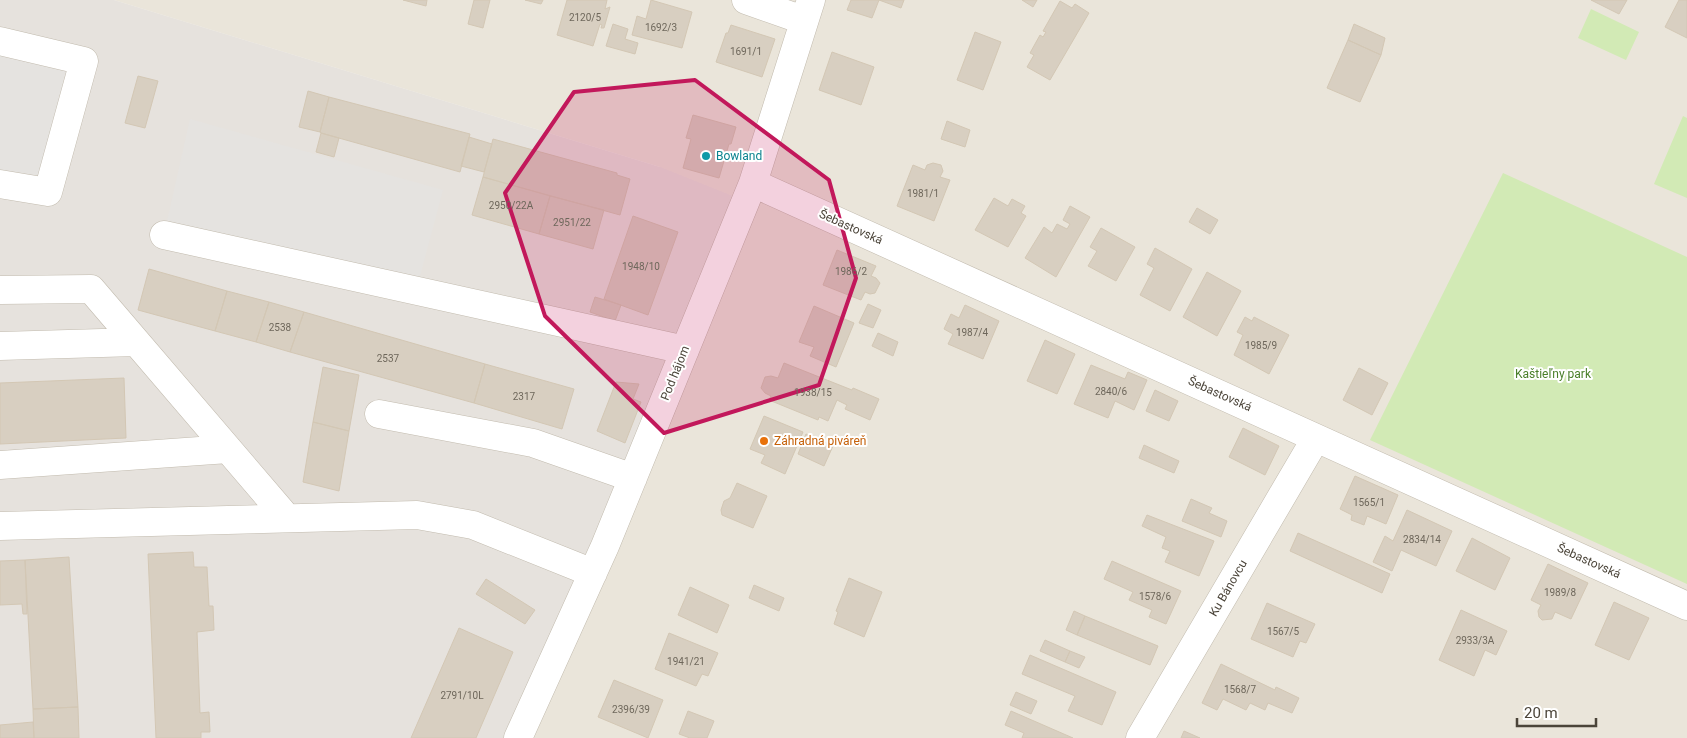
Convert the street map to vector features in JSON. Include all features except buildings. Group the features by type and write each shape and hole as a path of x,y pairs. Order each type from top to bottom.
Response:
{"street":[{"path":"746,0 807,10"},
{"name":"Pod hájom","path":"518,738 593,573 753,183 807,10"},
{"path":"0,41 84,61 48,192 0,184"},
{"name":"Šebastovská","path":"753,183 1687,606"},
{"path":"164,234 685,350"},
{"path":"0,290 91,289 287,518"},
{"path":"0,346 136,342"},
{"path":"379,414 533,443 633,478"},
{"name":"Ku Bánovcu","path":"1140,738 1316,438"},
{"path":"0,465 228,449"},
{"path":"0,526 417,515 473,524 593,573"}],"highlighted area":[{"path":"695,80 829,180 856,278 819,385 664,433 545,316 505,193 574,92"}],"shaded area":[{"path":"0,0 114,0 660,167 745,201 528,738 0,738"},
{"path":"114,0 1687,0 1687,738 528,738 660,167"},
{"path":"0,41 84,61 48,192 0,184"},
{"path":"190,119 443,190 416,291 164,235"}],"green space":[{"path":"1591,9 1639,32 1626,60 1578,38"},
{"path":"1683,116 1687,118 1687,198 1654,184"},
{"name":"Kaštieľny park","path":"1503,173 1687,257 1687,584 1370,440"}],"place":[{"name":"Bowland","path":"706,156"},
{"name":"Záhradná piváreň","path":"764,441"}]}
